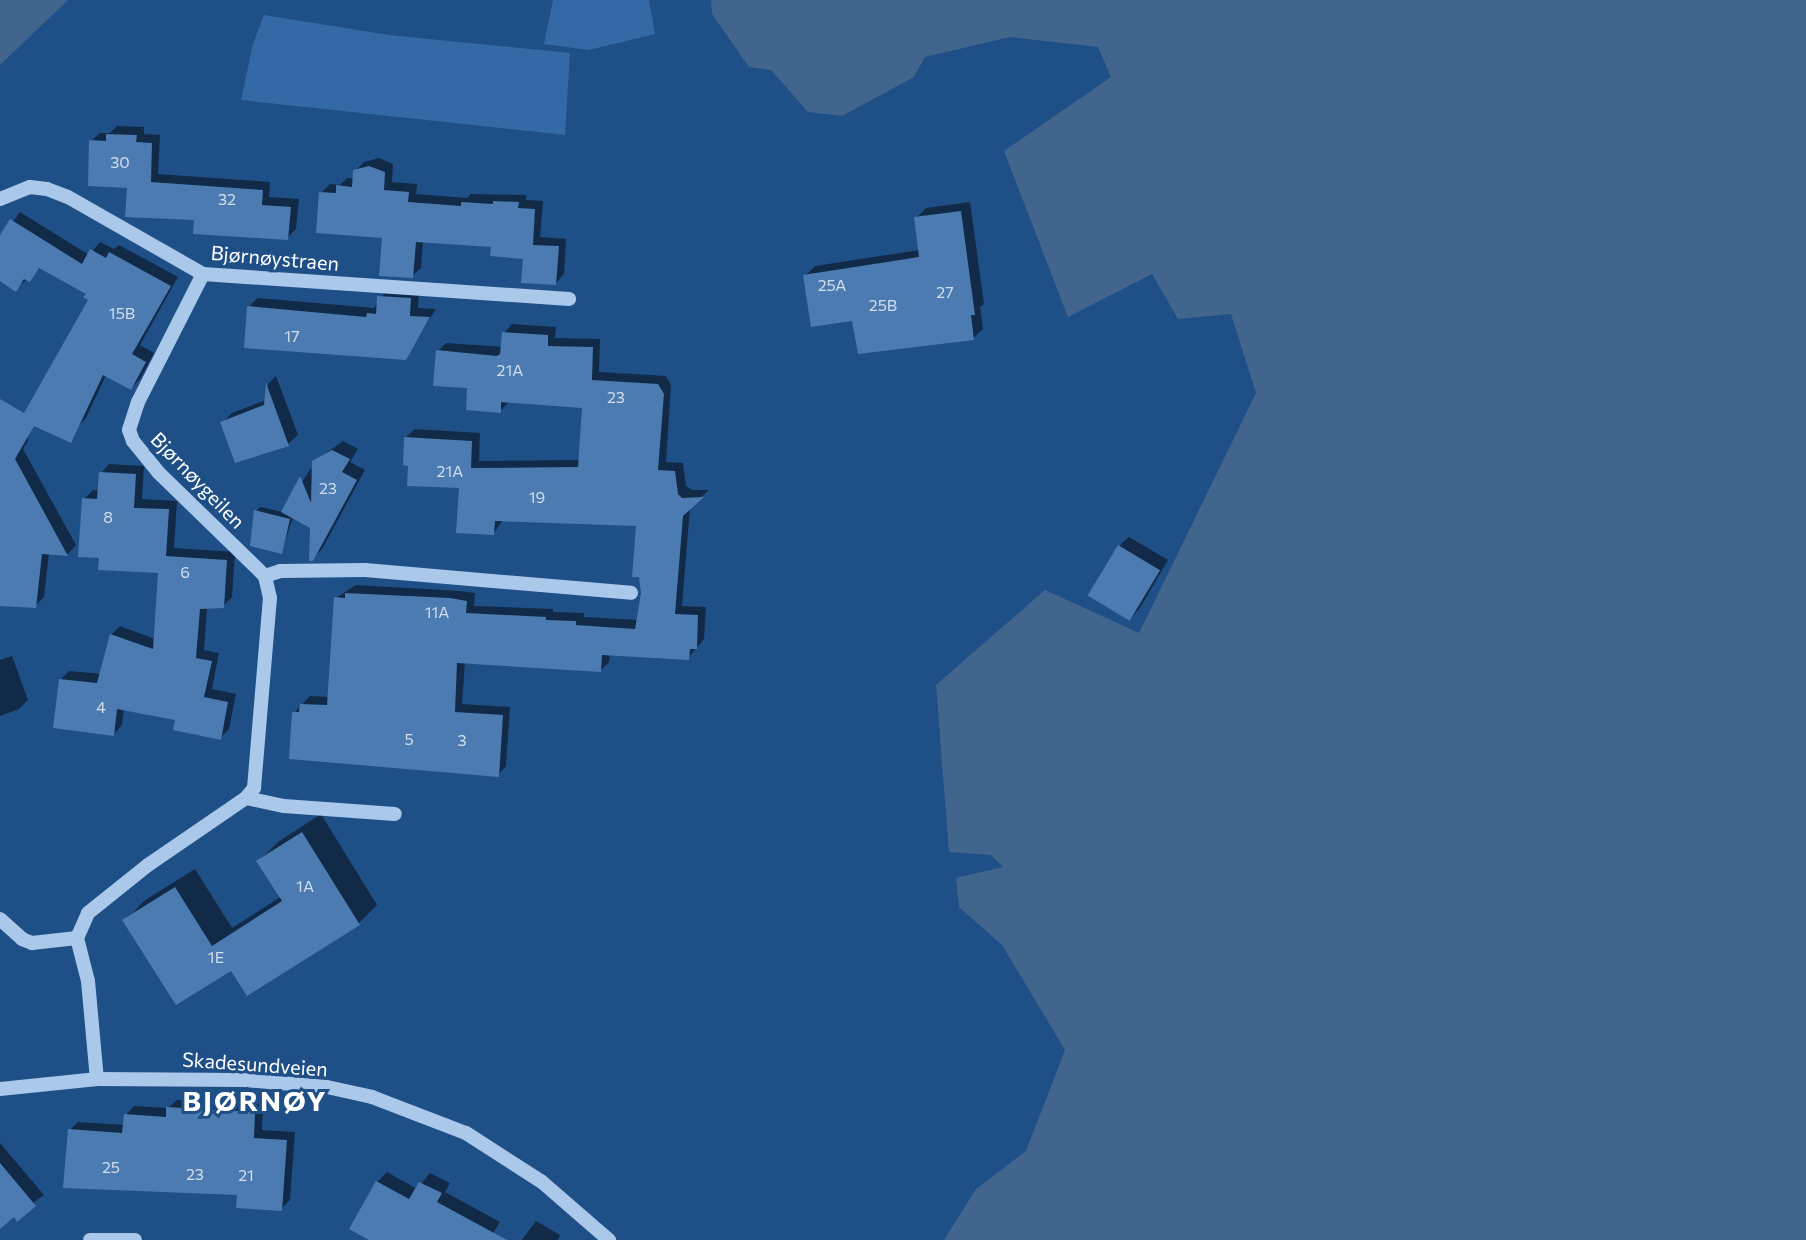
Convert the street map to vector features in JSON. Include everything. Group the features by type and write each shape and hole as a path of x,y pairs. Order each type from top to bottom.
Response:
{"street":[{"name":"Bjørnøystraen","path":"0,199 30,187 47,189 68,197 203,274 569,299"},
{"name":"Bjørnøygeilen","path":"203,274 138,402 129,430 133,441 159,473 265,576"},
{"path":"97,1079 90,994 77,938 88,913 246,798 254,788 258,772 270,598 265,576 280,571 365,570 631,593"},
{"path":"246,798 284,806 395,814"},
{"path":"0,919 22,939 32,943 77,938"},
{"name":"Skadesundveien","path":"0,1089 97,1079 286,1082 372,1097 466,1133 542,1182 609,1240"},
{"path":"90,1240 135,1240"}],"shaded area":[{"path":"0,0 68,0 0,65"},
{"path":"553,0 649,0 655,34 589,50 544,44"},
{"path":"711,0 1806,0 1806,1240 944,1240 976,1189 1026,1151 1065,1050 1002,945 959,907 956,878 1003,867 991,855 949,852 936,685 1045,590 1139,633 1256,393 1231,314 1178,319 1152,274 1068,317 1004,151 1111,77 1098,47 1010,37 925,57 914,77 842,116 808,112 771,70 749,67 712,14"},
{"path":"264,15 389,35 570,53 565,135 241,100 253,44"}],"building":[{"path":"106,134 137,135 136,142 152,143 151,182 263,190 262,205 291,207 288,240 193,234 194,220 125,217 127,188 88,186 89,140 106,141"},
{"path":"369,166 385,172 384,190 409,192 408,202 461,206 461,202 519,202 518,208 535,209 533,245 559,246 556,285 521,283 523,259 490,256 491,247 416,242 413,278 379,276 382,238 316,233 319,192 336,193 336,185 352,187 353,170"},
{"path":"961,211 975,315 971,315 974,340 858,354 852,321 811,327 803,275 919,257 914,217"},
{"path":"10,219 82,264 90,249 106,258 109,252 171,286 132,354 146,362 131,390 103,375 71,443 34,426 15,459 68,556 42,554 36,608 0,606 0,399 24,413 88,300 83,297 86,294 39,268 30,282 24,279 16,292 0,281 0,235"},
{"path":"377,296 411,298 410,316 430,317 406,360 244,348 247,306 366,317 367,313 376,314"},
{"path":"502,332 548,335 548,346 593,347 592,380 658,384 664,394 658,470 675,471 678,494 682,498 704,497 683,516 675,614 698,615 697,649 690,649 689,660 602,655 601,672 457,663 455,712 503,715 499,777 289,759 292,712 299,712 300,704 327,705 334,597 345,598 345,593 450,598 467,601 466,613 546,617 546,620 576,621 576,625 635,629 641,593 639,577 632,577 636,526 495,521 494,535 456,533 459,488 407,486 408,466 403,465 404,437 472,441 471,468 578,467 582,408 501,402 501,413 466,410 467,388 433,386 436,350 497,356 500,354"},
{"path":"266,383 289,446 235,463 220,422 264,405"},
{"path":"332,450 350,459 342,472 357,480 313,561 309,561 310,528 281,512 300,476 311,503 312,461"},
{"path":"99,472 136,474 134,508 169,509 166,556 227,560 224,608 200,609 196,658 212,661 204,697 228,702 221,740 173,730 175,720 117,709 114,736 53,728 59,679 97,683 110,634 153,649 158,573 98,570 99,558 78,557 82,498 97,499"},
{"path":"254,510 290,519 282,554 250,546"},
{"path":"1118,545 1160,570 1130,621 1088,596"},
{"path":"302,832 360,925 247,996 231,971 176,1005 122,920 175,887 212,946 282,901 256,861"},
{"path":"166,1107 255,1112 254,1138 287,1140 282,1211 236,1208 237,1195 63,1188 68,1129 122,1133 124,1114 166,1117"},
{"path":"0,1163 36,1206 17,1222 14,1217 0,1229"},
{"path":"376,1181 409,1199 419,1182 442,1193 437,1202 507,1240 369,1240 349,1229"}],"district":[{"name":"BJØRNØY","path":"255,1100"}]}
